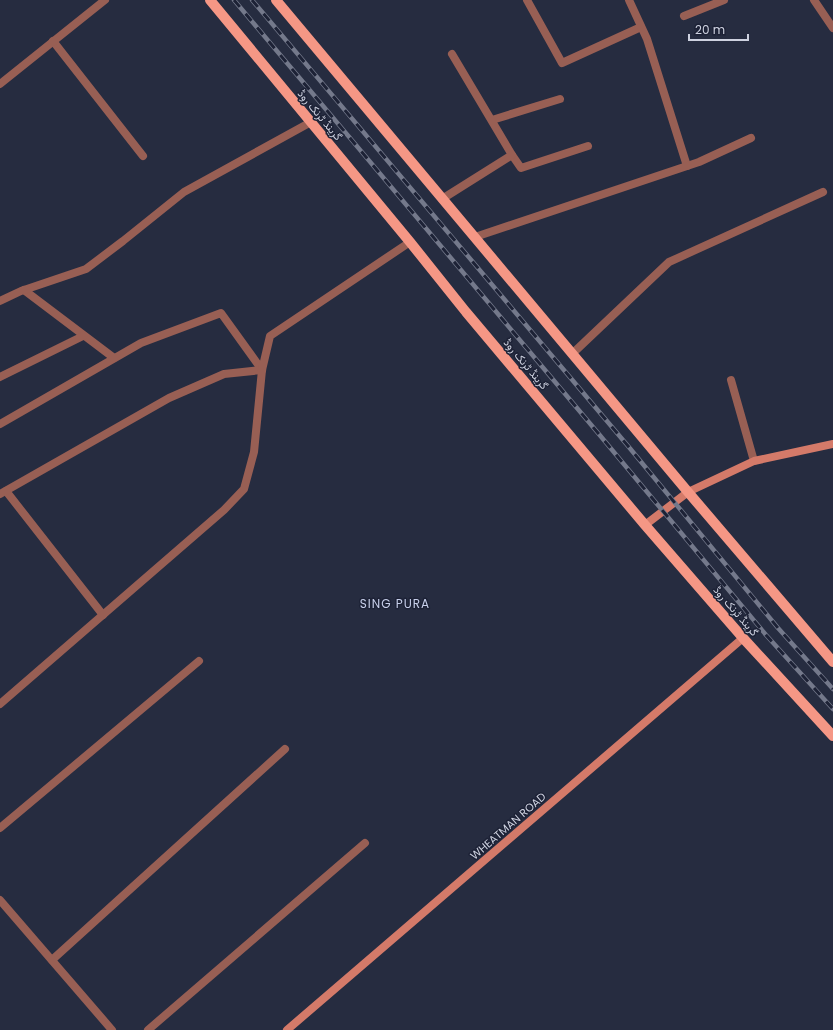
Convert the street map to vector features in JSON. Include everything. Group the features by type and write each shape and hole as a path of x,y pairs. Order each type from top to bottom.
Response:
{"main road":[{"name":"گرینڈ ٹرنک روڈ","path":"210,0 466,312 645,525 744,638 833,736"},
{"path":"276,0 688,492 833,662"},
{"path":"645,525 688,492 754,461 833,444"},
{"name":"WHEATMAN ROAD","path":"287,1030 744,638"}],"street":[{"path":"0,84 105,0"},
{"path":"527,0 562,63 641,27"},
{"path":"629,0 647,39 687,166"},
{"path":"684,16 724,0"},
{"path":"814,0 833,28"},
{"path":"53,41 143,156"},
{"path":"452,54 521,168 588,146"},
{"path":"492,120 560,99"},
{"path":"0,301 24,290 86,269 184,192 310,122"},
{"path":"475,238 699,162 752,138"},
{"path":"442,199 512,155"},
{"path":"572,354 669,262 823,192"},
{"path":"0,704 224,510 244,489 254,452 262,370 270,336 410,242"},
{"path":"24,290 114,358"},
{"path":"0,424 141,343 221,313 262,370"},
{"path":"0,377 83,336"},
{"path":"103,615 3,492 170,398 224,374 262,370"},
{"path":"731,380 754,461"},
{"path":"0,828 199,661"},
{"path":"52,960 285,749"},
{"path":"148,1030 364,843"},
{"path":"0,900 112,1030"}],"railway":[{"path":"234,0 766,635 833,709"},
{"path":"252,0 628,446 778,628 833,689"}],"district":[{"name":"SING PURA","path":"395,604"}]}
